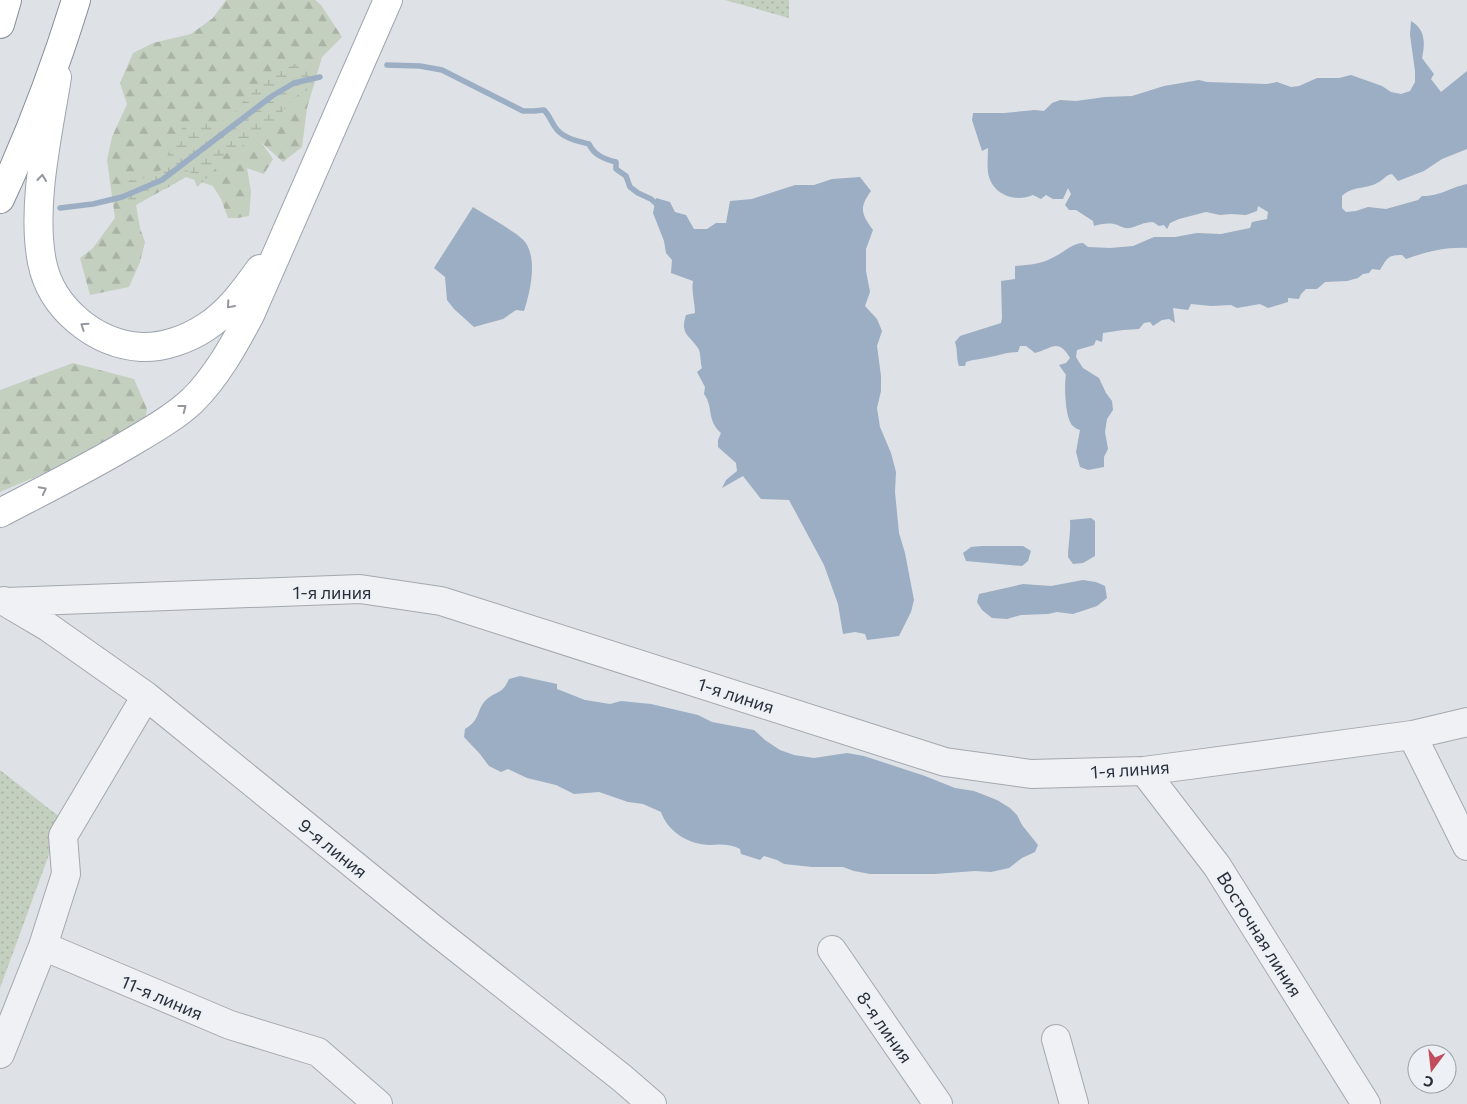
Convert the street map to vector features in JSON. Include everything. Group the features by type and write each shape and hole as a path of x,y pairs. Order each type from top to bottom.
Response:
{"main road":[{"path":"0,24 7,0"},
{"path":"0,199 24,147 61,49 76,0"},
{"path":"0,513 103,459 161,424 192,400 213,377 250,315 388,0"},
{"path":"61,49 45,150 38,236 42,264 51,286 63,306 80,324 101,336 122,344 142,347 167,344 186,337 206,327 226,311 253,279 290,224"}],"street":[{"name":"1-я линия","path":"3,601 341,590 369,590 441,601 945,762 1032,774 1144,771 1412,735 1467,722"},
{"name":"9-я линия","path":"3,601 48,627 146,696 652,1104"},
{"path":"0,1054 43,946 66,874 63,836 146,696"},
{"path":"1412,735 1467,846"},
{"name":"Восточная линия","path":"1144,771 1217,866 1366,1104"},
{"name":"11-я линия","path":"43,946 230,1025 318,1052 378,1104"},
{"name":"8-я линия","path":"832,950 938,1104"},
{"path":"1056,1039 1074,1104"}],"green space":[{"path":"226,0 315,0 321,5 342,37 322,57 307,108 302,147 283,162 261,142 273,159 264,174 247,168 251,192 249,216 228,218 221,199 213,186 186,177 136,205 140,228 145,242 140,262 129,287 90,295 80,258 93,248 115,218 107,160 112,137 127,104 120,83 133,53 153,43 191,34 213,18"},
{"path":"725,0 789,0 789,18"},
{"path":"290,65 300,67 306,71 313,87 293,98 284,108 280,117 267,129 256,134 240,148 231,147 212,173 197,187 192,173 186,170 179,175 176,182 166,189 158,188 133,202 128,202 129,194 122,187 130,180 141,179 161,170 171,147 180,136 182,128 194,122 226,120 232,116 257,88"},
{"path":"73,363 134,379 147,409 145,420 49,471 0,492 0,390"},
{"path":"0,770 62,819 0,988"}],"water":[{"path":"1411,21 1422,33 1424,48 1422,58 1434,74 1431,79 1441,92 1467,71 1467,149 1442,159 1424,171 1398,181 1392,174 1374,184 1351,190 1342,196 1342,208 1346,212 1368,207 1386,209 1418,200 1422,196 1435,195 1467,184 1467,248 1436,250 1406,259 1402,255 1394,256 1386,260 1380,270 1372,269 1369,273 1347,281 1325,282 1317,289 1306,289 1299,299 1288,298 1288,302 1268,308 1260,304 1237,308 1231,305 1191,304 1188,310 1173,308 1175,323 1169,319 1162,320 1153,326 1150,322 1144,323 1139,329 1103,333 1102,342 1096,340 1094,345 1077,350 1076,357 1083,368 1099,378 1112,401 1113,410 1107,419 1105,432 1108,449 1104,457 1104,467 1088,470 1080,467 1076,452 1080,430 1073,426 1068,416 1065,394 1066,375 1059,365 1066,363 1070,358 1062,348 1054,346 1035,353 1026,346 1020,346 1018,352 972,360 966,362 965,366 959,366 955,342 960,336 1001,323 1001,281 1015,279 1015,266 1045,261 1071,247 1083,243 1088,247 1133,246 1154,237 1175,237 1197,233 1221,234 1250,228 1252,222 1267,219 1268,212 1258,206 1257,211 1246,215 1220,215 1206,212 1179,219 1170,223 1167,229 1164,225 1159,226 1153,222 1130,228 1116,224 1094,226 1093,221 1076,210 1069,210 1065,205 1071,194 1068,188 1063,199 1053,199 1046,195 1041,199 1033,195 1018,198 1004,195 999,191 990,180 988,148 982,151 972,120 973,113 1044,111 1052,103 1060,100 1076,101 1132,96 1164,86 1199,80 1207,82 1267,84 1277,82 1291,87 1299,86 1317,78 1339,78 1351,75 1382,86 1391,92 1401,94 1410,91 1415,82 1410,35"},
{"path":"860,177 871,191 863,206 863,210 873,230 866,249 866,271 870,292 865,306 877,319 882,331 877,346 881,391 877,408 880,427 891,453 896,472 895,492 899,533 914,600 911,612 899,636 867,640 865,634 855,632 843,634 838,604 824,565 789,500 761,499 743,476 722,488 726,480 737,471 736,463 718,447 721,433 713,423 709,404 704,394 705,387 697,372 702,368 700,352 686,333 684,326 686,315 695,313 693,281 671,273 672,260 666,253 664,241 653,213 656,198 670,202 675,212 686,215 694,229 707,229 716,223 726,223 730,201 752,199 795,185 814,185 832,179"},
{"path":"473,207 525,242 529,249 532,267 529,295 524,311 516,310 503,319 474,327 447,300 445,277 434,268"},
{"path":"1091,518 1095,521 1095,556 1083,563 1073,564 1068,557 1070,520"},
{"path":"1023,546 1031,551 1028,561 1022,566 966,561 963,553 971,547"},
{"path":"1083,580 1105,586 1107,598 1097,606 1073,614 1057,612 1021,615 1007,619 992,618 982,610 977,602 979,594 1023,584 1051,586"},
{"path":"520,676 557,684 557,689 585,700 610,704 621,701 651,704 698,715 712,722 754,730 780,750 794,755 814,758 847,753 864,756 955,788 974,791 997,800 1010,808 1038,845 1035,852 1022,858 1009,868 991,872 870,874 843,867 812,867 784,864 764,856 760,860 741,854 740,849 733,846 694,843 674,831 668,825 661,812 643,804 628,802 599,792 574,794 556,785 527,778 508,769 501,772 489,766 464,737 465,729 474,722 486,700 502,690 509,679"}],"waterway":[{"path":"387,65 420,66 442,70 523,111 544,110 558,131 570,138 589,144 600,156 616,162 616,169 626,176 630,187 651,199 661,208"},
{"path":"60,208 93,204 122,197 162,180 272,96 294,83 320,77"}]}
